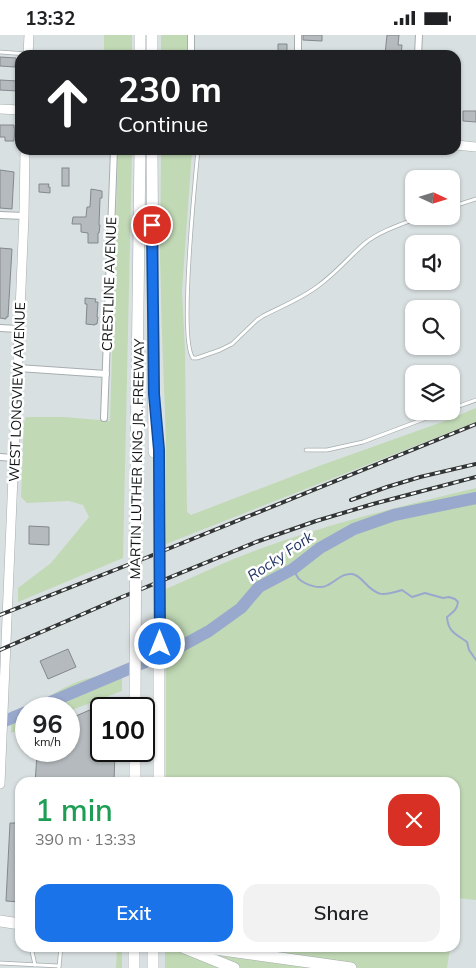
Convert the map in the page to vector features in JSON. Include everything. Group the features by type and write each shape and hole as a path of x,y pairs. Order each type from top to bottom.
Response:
{"highway":[{"path":"140,35 140,50"},
{"path":"152,35 152,50"},
{"name":"MARTIN LUTHER KING JR. FREEWAY","path":"146,155 157,451 153,777"},
{"name":"MARTIN LUTHER KING JR. FREEWAY","path":"135,697 133,461 146,155"},
{"path":"157,451 159,777"},
{"path":"129,697 133,461"},
{"path":"129,762 129,777"},
{"path":"135,762 135,777"},
{"path":"0,921 15,923"},
{"path":"128,952 128,968"},
{"path":"134,952 134,968"},
{"path":"153,952 153,968"},
{"path":"158,952 158,968"},
{"path":"194,952 234,968"},
{"path":"230,952 300,964 351,968"}],"street":[{"path":"28,50 29,35"},
{"path":"190,50 191,35"},
{"path":"298,35 298,50"},
{"path":"418,50 419,35"},
{"path":"0,109 15,110"},
{"path":"461,146 476,147"},
{"name":"WEST LONGVIEW AVENUE","path":"0,784 18,368 25,155"},
{"name":"CRESTLINE AVENUE","path":"104,418 114,155"},
{"path":"0,215 24,216"},
{"path":"0,327 19,329"},
{"path":"18,368 106,374"},
{"path":"0,457 14,458"}],"lane":[{"path":"0,52 15,53"},
{"path":"198,155 187,293 188,342 192,358 220,351 232,344 263,315 305,295 318,286 365,243 380,234 405,224"},
{"path":"460,204 476,199"},
{"path":"460,406 476,400"},
{"path":"306,450 327,450 363,442 421,420"},
{"path":"32,952 35,965"},
{"path":"0,963 59,967 60,952"}],"green space":[{"path":"104,35 132,35 132,50 104,50"},
{"path":"161,35 188,35 187,50 161,50"},
{"path":"118,155 132,155 123,558 18,602 18,588 51,563 89,517 83,505 69,501 27,503 21,497 24,423 26,417 64,417 110,421"},
{"path":"161,155 192,155 182,291 185,352 187,512 191,515 447,420 460,420 460,415 476,408 476,422 166,544 166,440 160,258"},
{"path":"476,488 476,900 460,898 460,777 166,777 166,589 268,546 371,514"},
{"path":"114,673 122,676 122,691 106,697 90,697 90,703 80,707 80,697 47,697 79,681"},
{"path":"15,710 15,732 11,733 11,711"},
{"path":"117,952 122,952 122,968 116,968"},
{"path":"165,952 449,952 447,968 165,968"}],"building":[{"path":"303,35 322,35 322,41 303,40"},
{"path":"387,35 399,35 398,45 402,45 402,50 385,50"},
{"path":"278,44 287,44 287,50 278,50"},
{"path":"0,57 15,58 15,67 0,66"},
{"path":"0,80 15,81 15,91 0,90"},
{"path":"463,111 476,111 476,122 463,121"},
{"path":"0,125 14,125 14,141 5,141 5,137 0,137"},
{"path":"62,168 69,168 69,186 62,186"},
{"path":"0,170 14,172 12,209 0,208"},
{"path":"39,184 49,184 50,193 39,192"},
{"path":"91,189 102,191 98,243 88,243 88,233 81,232 81,224 72,224 73,217 86,217 87,207 90,207"},
{"path":"0,248 12,249 8,317 6,319 0,318"},
{"path":"85,298 96,299 95,302 98,302 98,317 97,324 95,325 86,324 87,304 85,304"},
{"path":"29,526 49,527 49,545 29,544"},
{"path":"68,649 76,667 48,679 40,661"},
{"path":"90,710 90,762 115,762 114,777 35,777 36,762 80,762 80,714"},
{"path":"10,823 15,823 15,902 6,901"}],"waterway":[{"name":"Rocky Fork","path":"62,697 176,649 209,631 241,608 259,587 293,569 320,548 354,529 394,515 476,498"},
{"path":"293,569 298,578 309,585 317,587 325,586 342,576 352,574 359,577 373,590 381,594 402,590 412,597 425,593 455,599 458,602 457,607 447,617 449,626 453,632 467,642 469,650 476,660"},
{"name":"Rocky Fork","path":"0,723 15,717"}],"railway":[{"path":"0,615 476,424"},
{"path":"351,500 420,477 476,464"},
{"path":"0,650 256,542 373,504 476,477"}],"route":[{"path":"152,225 154,394 159,450 160,644"}]}
